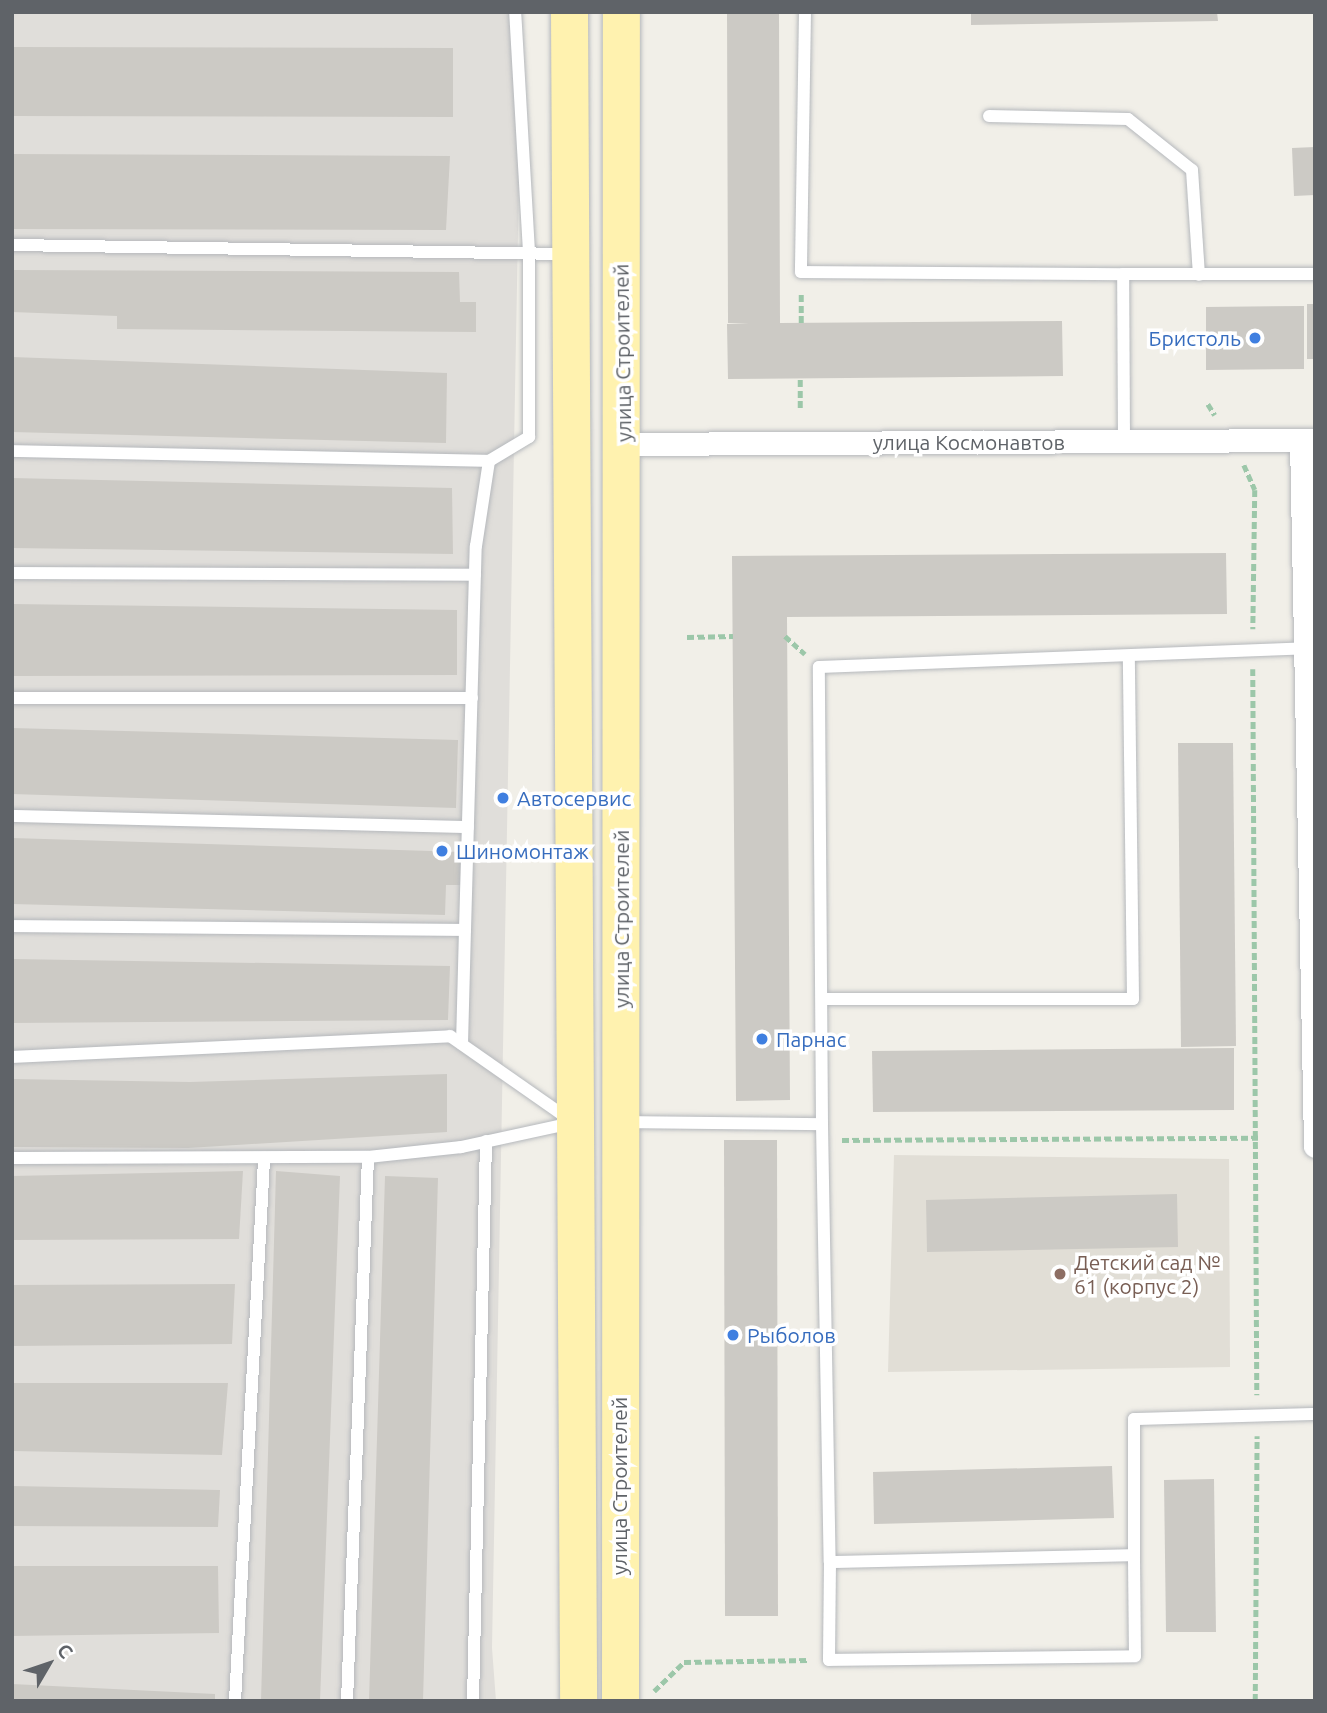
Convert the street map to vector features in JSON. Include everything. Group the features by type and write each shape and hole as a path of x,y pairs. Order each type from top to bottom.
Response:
{"main road":[{"name":"улица Строителей","path":"569,12 569,445 578,1701"},
{"name":"улица Строителей","path":"620,1701 619,1122 623,443 621,12"},
{"path":"569,445 623,443"},
{"path":"573,1122 619,1122"}],"street":[{"name":"улица Космонавтов","path":"623,443 1308,440"},
{"path":"1308,440 1315,1146"}],"lane":[{"path":"12,452 489,461 529,437 529,252 515,12"},
{"path":"805,12 801,272 1315,274"},
{"path":"989,116 1128,119 1192,170 1199,275"},
{"path":"12,245 570,254"},
{"path":"1123,274 1124,441"},
{"path":"463,1044 475,575 489,461"},
{"path":"12,573 475,575"},
{"path":"1309,648 1129,658 819,667 829,1660 1135,1656 1134,1419 1315,1414"},
{"path":"824,999 1133,999 1129,658"},
{"path":"12,698 472,698"},
{"path":"12,816 468,827"},
{"path":"12,926 465,930"},
{"path":"12,1057 450,1036 573,1122"},
{"path":"12,1158 264,1161 368,1157 486,1141 573,1122"},
{"path":"619,1122 822,1124"},
{"path":"473,1701 486,1141"},
{"path":"347,1701 368,1157"},
{"path":"235,1701 264,1161"},
{"path":"830,1562 1134,1555"}],"path":[{"path":"801,272 801,323"},
{"path":"800,379 800,408"},
{"path":"1255,490 1253,653 1258,1138 1255,1701"},
{"path":"687,637 733,636"},
{"path":"823,1140 1258,1138"},
{"path":"643,1701 684,1662 829,1660"}],"shaded area":[{"path":"12,12 522,12 492,1648 496,1701 12,1701"},
{"name":"Детский сад № 61 (корпус 2)","path":"894,1155 1229,1159 1230,1367 888,1372"}],"building":[{"path":"727,12 779,12 780,323 1062,321 1063,376 728,379 727,324 749,324 728,323"},
{"path":"971,12 1217,12 1218,21 971,25"},
{"path":"12,47 453,48 453,117 12,116"},
{"path":"1315,147 1315,195 1294,196 1292,148"},
{"path":"12,154 450,156 446,230 12,229"},
{"path":"12,270 459,272 460,302 476,302 476,332 117,329 117,316 12,312"},
{"path":"1307,304 1315,304 1315,359 1307,359"},
{"path":"1304,306 1304,369 1206,370 1206,307"},
{"path":"12,357 447,373 446,443 12,432"},
{"path":"12,478 452,488 453,554 12,548"},
{"path":"1226,553 1227,614 787,617 790,1100 736,1101 732,556"},
{"path":"12,604 457,610 457,675 12,676"},
{"path":"12,728 458,740 456,808 12,794"},
{"path":"1178,743 1233,743 1236,1046 1181,1047"},
{"path":"12,838 463,852 462,885 446,885 445,915 12,904"},
{"path":"12,959 450,966 448,1020 12,1023"},
{"path":"1234,1048 1234,1110 873,1112 872,1051"},
{"path":"447,1074 447,1132 188,1148 12,1147 12,1079 190,1082"},
{"path":"724,1140 777,1140 778,1616 725,1616"},
{"path":"243,1171 239,1239 12,1240 12,1176"},
{"path":"276,1171 340,1176 320,1701 261,1701"},
{"path":"385,1176 438,1178 423,1701 369,1701"},
{"path":"1177,1194 1178,1247 927,1252 926,1200"},
{"path":"235,1284 232,1344 12,1346 12,1285"},
{"path":"12,1383 228,1383 222,1455 12,1451"},
{"path":"1112,1466 1114,1518 874,1524 873,1472"},
{"path":"1214,1479 1216,1632 1166,1632 1164,1480"},
{"path":"12,1486 220,1490 218,1527 12,1526"},
{"path":"12,1566 218,1566 219,1633 12,1636"},
{"path":"12,1684 215,1694 215,1701 12,1701"}],"place":[{"name":"Бристоль","path":"1255,338"},
{"name":"Автосервис","path":"503,798"},
{"name":"Шиномонтаж","path":"442,851"},
{"name":"Парнас","path":"762,1039"},
{"name":"Детский сад № 61 (корпус 2)","path":"1060,1274"},
{"name":"Рыболов","path":"733,1335"}]}
